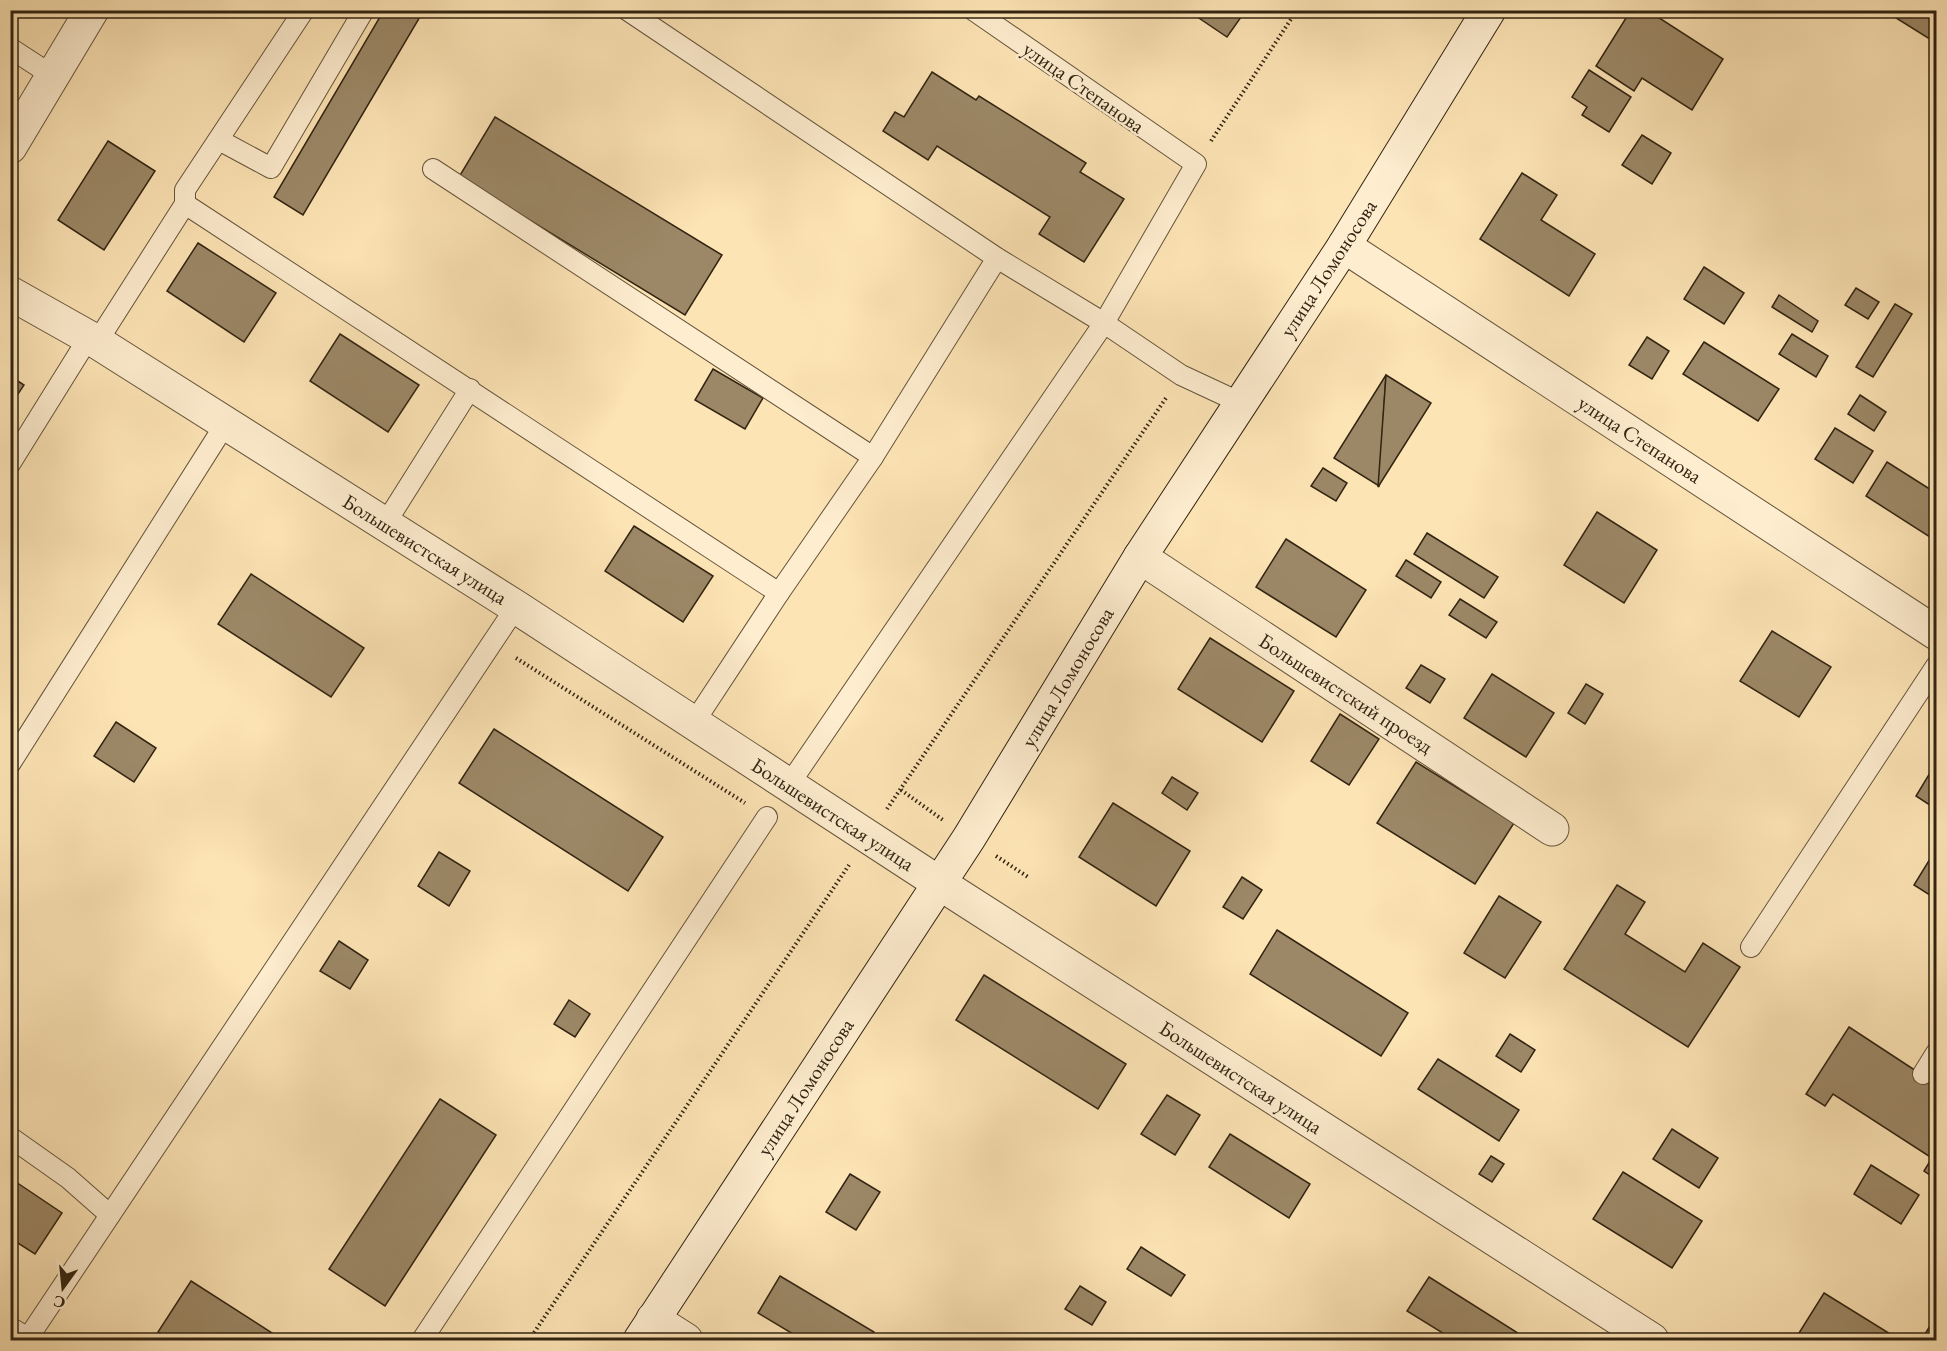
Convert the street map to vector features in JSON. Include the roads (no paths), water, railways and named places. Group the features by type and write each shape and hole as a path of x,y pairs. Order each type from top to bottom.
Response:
{"street":[{"path":"10,147 92,10"},
{"name":"улица Ломоносова","path":"646,1330 969,838 1140,557 1344,246 1489,10"},
{"name":"улица Степанова","path":"1344,246 1936,633"},
{"name":"Большевистская улица","path":"10,293 93,339 516,607 788,786 1652,1341"},
{"name":"Большевистский проезд","path":"1140,557 1552,829"},
{"path":"646,1330 686,1341"}],"lane":[{"path":"10,464 185,204 185,190 304,10"},
{"path":"219,140 271,168 364,10"},
{"path":"627,10 997,258 1104,322 1181,375 1241,403"},
{"name":"улица Степанова","path":"973,10 1196,165 1104,322"},
{"path":"10,48 53,76"},
{"path":"433,169 873,457"},
{"path":"185,204 779,593"},
{"path":"693,724 779,593 873,457 997,258"},
{"path":"788,786 1104,322"},
{"path":"385,524 470,389"},
{"path":"10,764 226,423"},
{"path":"10,1327 30,1340 110,1215 516,607"},
{"path":"1751,947 1936,666"},
{"path":"422,1341 767,817"},
{"path":"1923,1074 1936,1053"},
{"path":"10,1137 68,1178 110,1215"}]}
